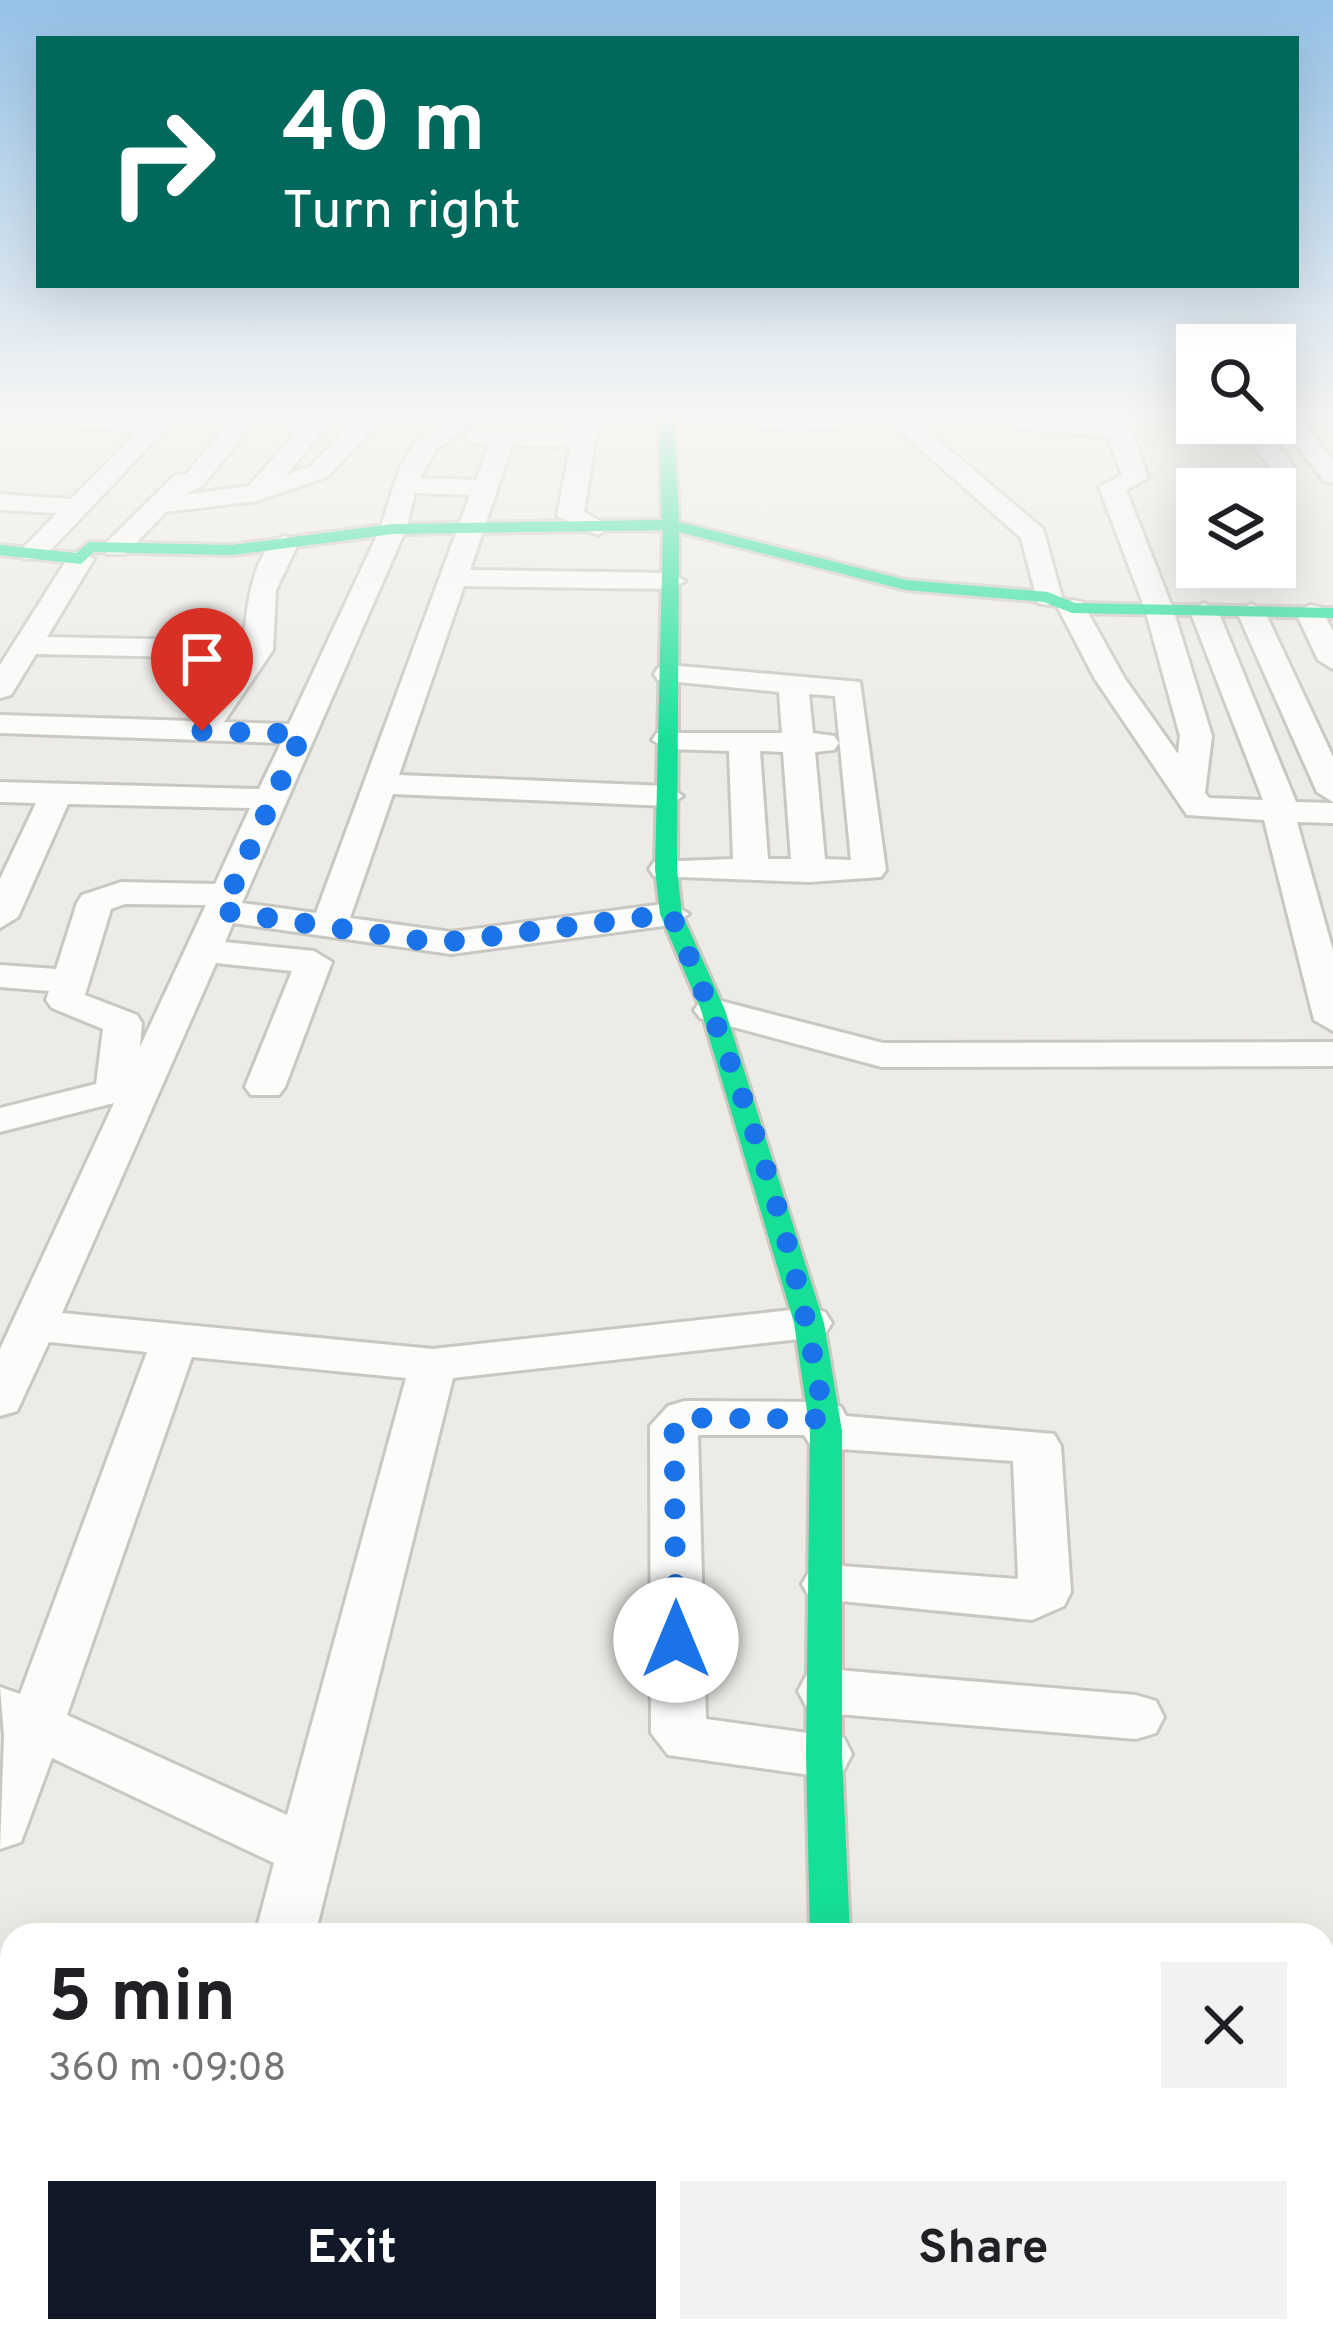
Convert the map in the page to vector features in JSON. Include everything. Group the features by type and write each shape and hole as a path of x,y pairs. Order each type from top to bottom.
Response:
{"street":[{"path":"33,554 61,526"},
{"path":"116,548 140,526"},
{"path":"0,1400 36,1326 130,1087 204,951 394,526"},
{"path":"0,689 89,547 232,550 393,530 613,526"},
{"path":"671,526 666,869 671,914 713,1010 809,1323 825,1425 824,1754 830,1923"},
{"path":"676,526 906,585 1159,610 1322,613 1333,660"},
{"path":"1024,526 1034,535 1060,602 1204,811 1333,812"},
{"path":"1127,526 1159,610 1196,736 1189,794"},
{"path":"563,579 585,527"},
{"path":"330,924 472,528"},
{"path":"202,731 259,639 262,590 285,544"},
{"path":"0,550 81,559"},
{"path":"454,578 670,581"},
{"path":"1204,611 1281,812 1330,1000"},
{"path":"1251,612 1333,793"},
{"path":"35,633 259,639"},
{"path":"666,869 869,870 849,688 669,674"},
{"path":"1229,674 1280,675"},
{"path":"793,683 809,872"},
{"path":"0,724 302,734"},
{"path":"668,740 854,743"},
{"path":"745,742 751,871"},
{"path":"380,784 667,796"},
{"path":"0,792 272,799"},
{"path":"0,917 11,868 56,794"},
{"path":"130,1087 121,1020 66,1002 100,898 121,893 226,903 451,943 671,914"},
{"path":"204,951 314,962 265,1088"},
{"path":"0,976 70,981"},
{"path":"713,1010 882,1054 1333,1054"},
{"path":"0,1120 130,1087"},
{"path":"36,1326 433,1365 809,1323"},
{"path":"0,1825 17,1719 175,1340"},
{"path":"288,1923 433,1365"},
{"path":"824,1754 688,1739 679,1732 674,1426 685,1418 825,1425 1037,1447 1045,1592 1032,1600 828,1584"},
{"path":"825,1691 1136,1717"},
{"path":"17,1719 307,1851"}],"traffic: fast":[{"path":"0,550 81,559 89,547 232,550 393,529 578,526"},
{"path":"671,526 666,869 671,914 713,1010 809,1323 826,1431 824,1754 830,1923"},
{"path":"676,526 906,585 1048,597 1072,608 1333,613"}],"route":[{"path":"202,731 302,734 222,911 438,943 671,914 713,1010 809,1323 824,1419 685,1418 674,1426 676,1640"}]}
